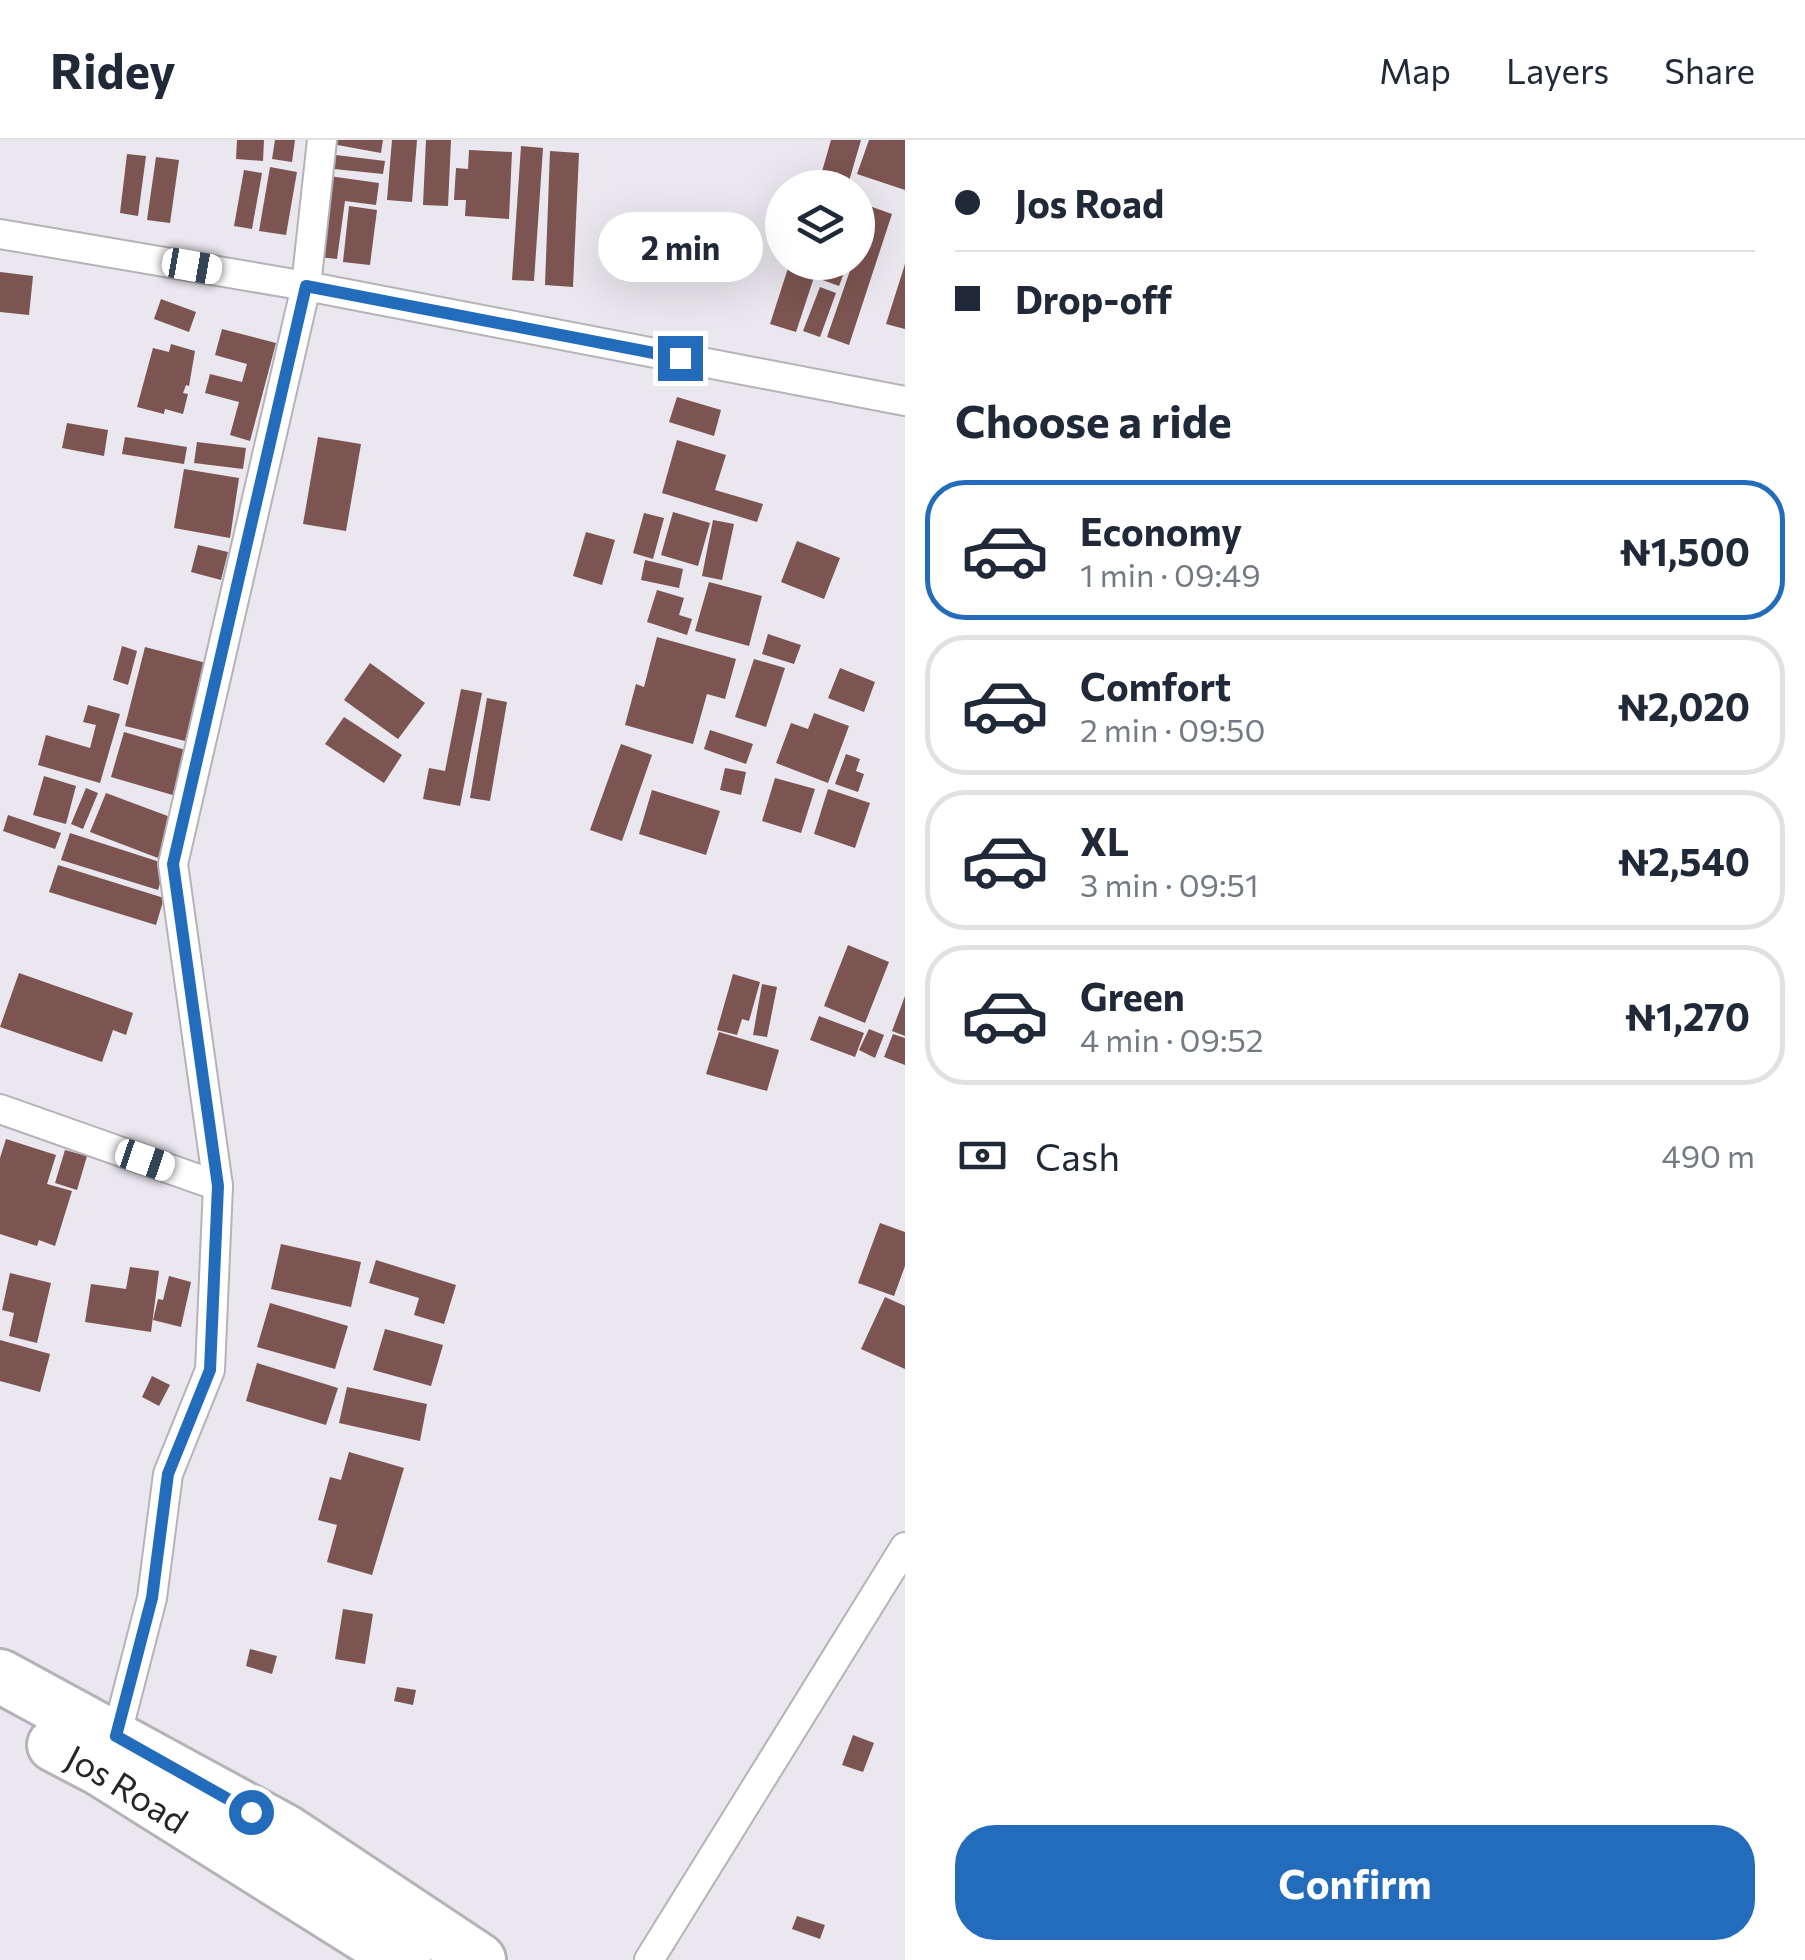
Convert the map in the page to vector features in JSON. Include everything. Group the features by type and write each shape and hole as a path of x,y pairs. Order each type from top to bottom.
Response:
{"highway":[{"name":"Jos Road","path":"0,1676 284,1831 479,1960"},
{"name":"Jos Road","path":"0,1716 100,1768 404,1960"}],"street":[{"path":"116,1736 152,1598 168,1474 210,1370 218,1186 173,864 306,286 322,140"},
{"path":"0,234 306,286 905,401"},
{"path":"0,1109 218,1186"},
{"path":"650,1960 905,1547"}],"building":[{"path":"237,140 264,140 263,161 236,159"},
{"path":"275,140 295,140 292,162 272,159"},
{"path":"333,140 383,140 381,153 332,144"},
{"path":"392,140 417,140 412,202 387,200"},
{"path":"426,140 451,140 448,206 423,205"},
{"path":"831,140 861,140 852,170 822,170"},
{"path":"869,140 905,140 905,190 875,180 875,170 858,170"},
{"path":"521,146 543,148 534,281 512,280"},
{"path":"469,150 512,152 509,219 465,216 466,200 454,200 456,168 468,169"},
{"path":"550,151 579,153 573,287 545,285"},
{"path":"127,154 146,156 138,216 120,213"},
{"path":"336,155 385,161 383,174 334,169"},
{"path":"156,157 179,160 170,223 147,220"},
{"path":"270,167 297,172 286,235 259,231"},
{"path":"244,170 262,173 252,229 234,226"},
{"path":"329,176 379,183 376,205 345,201 337,259 319,257"},
{"path":"349,206 377,210 370,265 343,262"},
{"path":"875,208 892,214 875,266"},
{"path":"905,264 905,329 886,324"},
{"path":"0,272 33,276 29,315 0,312"},
{"path":"784,280 813,280 796,332 770,324"},
{"path":"847,280 870,280 849,345 827,337"},
{"path":"820,287 836,293 820,337 803,331"},
{"path":"161,299 196,312 189,332 154,319"},
{"path":"222,329 276,343 250,441 230,435 239,402 205,393 210,374 242,382 247,364 215,355"},
{"path":"171,344 195,351 189,386 183,393 188,394 183,414 137,407 153,348 169,352"},
{"path":"677,397 721,410 714,436 669,422"},
{"path":"67,423 108,430 104,456 62,448"},
{"path":"125,437 187,447 184,464 122,454"},
{"path":"318,437 361,444 346,531 303,524"},
{"path":"677,440 726,455 715,490 763,504 757,522 662,493"},
{"path":"197,442 246,448 243,469 194,463"},
{"path":"184,469 239,478 230,538 174,528"},
{"path":"673,512 710,523 698,566 661,555"},
{"path":"644,513 664,518 653,559 633,553"},
{"path":"713,520 734,524 722,580 702,576"},
{"path":"586,532 615,540 602,585 573,576"},
{"path":"797,541 840,558 824,599 781,582"},
{"path":"198,545 228,552 221,580 191,572"},
{"path":"645,560 683,569 679,588 641,580"},
{"path":"709,582 762,596 749,646 695,631"},
{"path":"657,590 684,598 679,615 692,619 687,635 647,622"},
{"path":"768,634 801,645 794,664 762,654"},
{"path":"657,637 736,659 725,699 707,694 693,744 625,725 636,684 644,687"},
{"path":"122,646 137,651 128,685 113,680"},
{"path":"145,647 206,663 185,741 125,726"},
{"path":"754,659 785,668 766,727 735,717"},
{"path":"370,663 425,703 398,739 344,700"},
{"path":"840,668 875,682 864,712 828,698"},
{"path":"461,689 482,693 460,806 423,799 429,768 445,771"},
{"path":"487,698 507,702 490,801 470,798"},
{"path":"88,705 120,714 100,783 38,765 46,735 90,748 96,725 83,722"},
{"path":"814,713 849,726 828,783 776,763 791,723 808,729"},
{"path":"344,717 402,755 384,783 325,744"},
{"path":"710,730 753,744 746,764 704,749"},
{"path":"124,732 189,751 176,796 111,777"},
{"path":"621,744 652,755 622,841 590,830"},
{"path":"846,754 860,759 856,771 864,774 858,792 835,784"},
{"path":"725,768 746,772 741,795 720,790"},
{"path":"44,776 76,786 66,824 33,815"},
{"path":"775,778 815,789 801,833 762,821"},
{"path":"86,788 98,793 83,829 71,824"},
{"path":"828,789 870,803 855,848 814,834"},
{"path":"652,790 720,811 706,855 639,834"},
{"path":"106,793 173,818 158,858 90,832"},
{"path":"8,815 61,833 55,849 3,831"},
{"path":"70,833 166,864 158,890 61,860"},
{"path":"58,865 164,898 156,925 49,892"},
{"path":"848,945 889,962 865,1023 824,1006"},
{"path":"19,973 133,1013 126,1035 113,1030 102,1062 0,1027"},
{"path":"733,974 760,982 749,1021 742,1019 737,1035 717,1030"},
{"path":"762,984 777,987 767,1037 753,1035"},
{"path":"905,996 905,1036 892,1031"},
{"path":"819,1016 864,1033 855,1057 810,1040"},
{"path":"869,1029 884,1035 875,1058 859,1050"},
{"path":"719,1032 779,1050 767,1091 706,1074"},
{"path":"893,1034 905,1038 905,1065 884,1057"},
{"path":"6,1139 56,1155 47,1184 72,1191 55,1246 39,1240 37,1246 0,1234 0,1158"},
{"path":"65,1150 87,1156 77,1190 55,1183"},
{"path":"880,1223 905,1232 905,1266 894,1296 858,1283"},
{"path":"281,1244 361,1262 351,1307 271,1289"},
{"path":"376,1260 456,1285 444,1324 414,1315 419,1298 369,1283"},
{"path":"130,1267 159,1271 151,1332 85,1322 91,1284 126,1289"},
{"path":"10,1273 51,1283 37,1343 9,1336 14,1313 2,1310"},
{"path":"169,1276 191,1282 181,1327 153,1320"},
{"path":"885,1297 905,1306 905,1369 861,1349"},
{"path":"270,1303 348,1326 335,1369 257,1347"},
{"path":"385,1329 443,1345 431,1386 373,1370"},
{"path":"0,1340 50,1354 40,1392 0,1381"},
{"path":"257,1363 338,1388 326,1425 246,1401"},
{"path":"152,1376 170,1385 159,1406 142,1397"},
{"path":"347,1387 427,1404 420,1441 339,1423"},
{"path":"349,1452 404,1468 372,1575 327,1562 337,1525 318,1520 330,1477 341,1480"},
{"path":"343,1609 373,1614 365,1664 335,1659"},
{"path":"250,1649 277,1656 272,1674 246,1666"},
{"path":"397,1687 416,1690 413,1705 394,1701"},
{"path":"853,1735 874,1743 863,1772 842,1765"},
{"path":"797,1916 825,1925 820,1939 792,1929"}],"route":[{"path":"251,1812 116,1736 152,1598 168,1474 210,1370 218,1186 173,864 306,286 680,358"}]}
